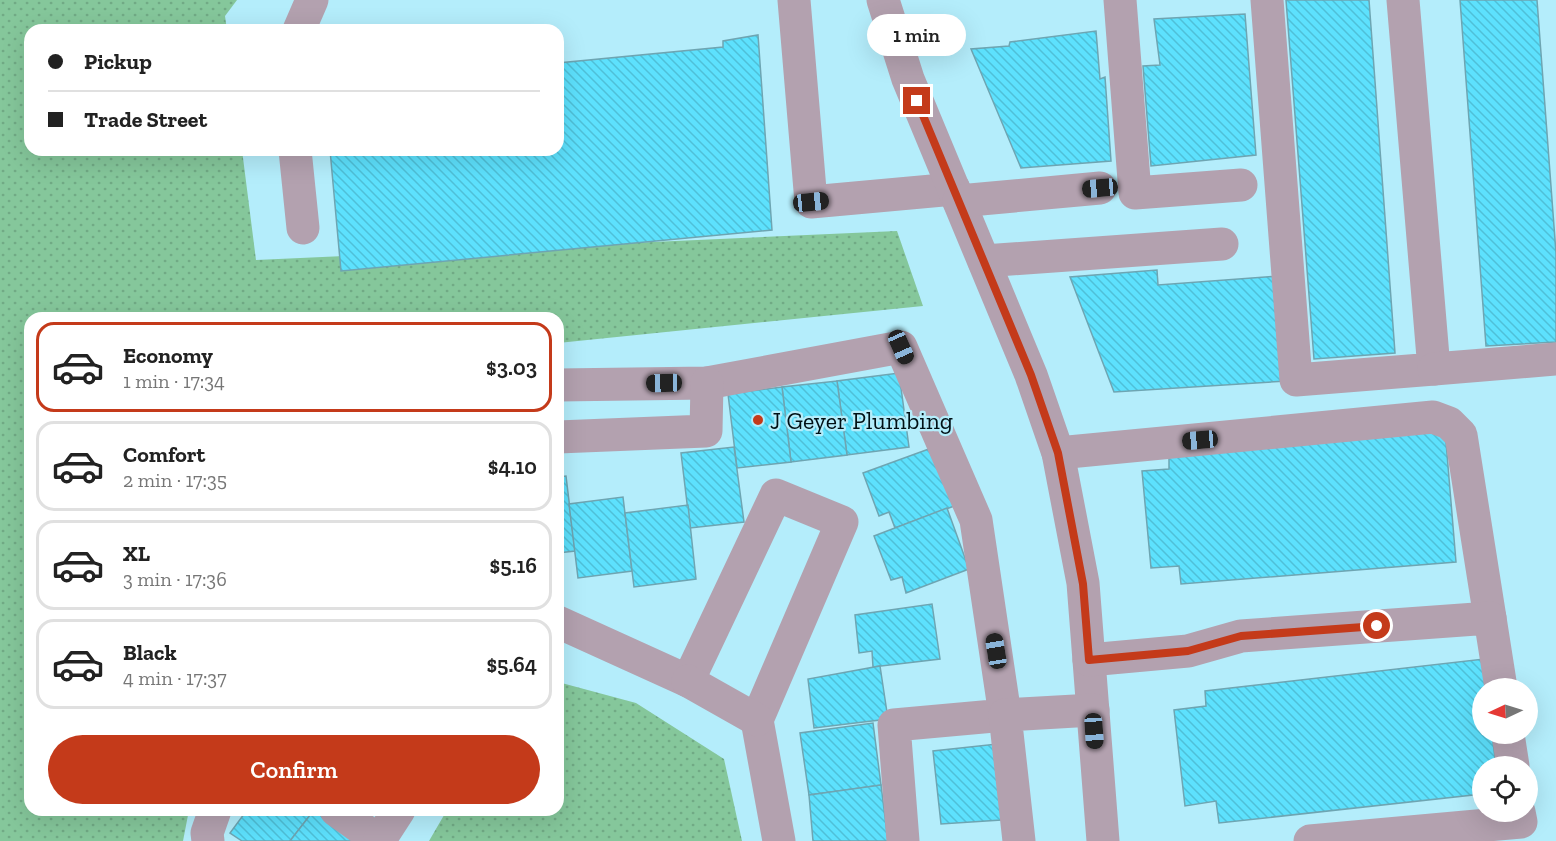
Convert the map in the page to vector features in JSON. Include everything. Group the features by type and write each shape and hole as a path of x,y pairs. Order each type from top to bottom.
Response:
{"street":[{"path":"301,24 312,0"},
{"path":"794,0 811,202 1100,188"},
{"path":"883,0 908,79 1031,375 1058,453 1083,584 1103,841"},
{"path":"1120,0 1135,193 1241,185"},
{"path":"1267,0 1296,380 1556,359"},
{"path":"1403,0 1434,369"},
{"path":"296,156 303,228"},
{"path":"984,261 1221,244"},
{"path":"564,385 707,382 901,347 976,520 1005,716 1019,841"},
{"path":"564,437 706,431 707,382"},
{"path":"1058,453 1433,417 1449,423 1461,435 1499,678"},
{"path":"688,681 776,495 842,522 757,720 778,841"},
{"path":"1089,660 1188,651 1241,636 1490,618"},
{"path":"564,625 688,681 757,720"},
{"path":"903,841 894,725 1093,710"},
{"path":"208,841 207,832 213,816"},
{"path":"344,816 379,841 395,816"},
{"path":"1310,841 1521,822"}],"green space":[{"path":"0,0 237,0 225,16 226,24 24,24 24,156 243,156 256,260 897,231 923,306 564,342 564,312 24,312 24,816 188,816 183,841 0,841"},
{"path":"564,684 636,703 724,759 742,841 429,841 444,816 564,816"}],"building":[{"path":"1286,0 1369,0 1395,353 1314,359"},
{"path":"1460,0 1537,0 1556,253 1556,342 1486,346"},
{"path":"1245,14 1256,155 1151,166 1143,66 1160,65 1154,19"},
{"path":"1096,31 1100,79 1105,77 1111,161 1021,168 971,49 1009,46 1010,42"},
{"path":"758,35 772,230 341,271 331,156 564,156 564,62 723,47 723,41"},
{"path":"1157,270 1158,285 1279,276 1286,381 1114,392 1070,277"},
{"path":"899,373 909,447 847,455 837,381"},
{"path":"837,381 847,455 791,462 782,387"},
{"name":"J Geyer Plumbing","path":"782,387 791,462 737,468 728,394"},
{"path":"1445,430 1456,562 1181,584 1179,566 1151,568 1142,471 1169,469 1169,452"},
{"path":"937,446 957,505 895,528 889,512 879,516 863,473"},
{"path":"734,447 744,522 690,528 681,453"},
{"path":"564,476 566,476 575,551 564,552"},
{"path":"623,497 632,571 578,578 569,504"},
{"path":"688,505 696,579 634,587 625,513"},
{"path":"947,508 969,569 906,593 902,577 891,580 874,536"},
{"path":"932,604 940,659 873,667 872,651 859,653 855,615"},
{"path":"1484,659 1486,678 1472,678 1472,744 1493,744 1495,756 1472,756 1472,795 1219,823 1216,801 1185,806 1174,710 1206,706 1205,691"},
{"path":"880,666 888,719 814,728 808,679"},
{"path":"873,723 881,785 809,795 800,733"},
{"path":"997,744 1001,820 941,824 933,751"},
{"path":"881,785 888,841 813,841 809,795"},
{"path":"243,816 309,816 290,841 242,841 230,833"},
{"path":"309,816 322,816 353,841 290,841"}],"place":[{"name":"J Geyer Plumbing","path":"758,420"}],"route":[{"path":"917,101 1031,375 1058,453 1083,584 1089,660 1188,651 1241,636 1377,626"}]}
